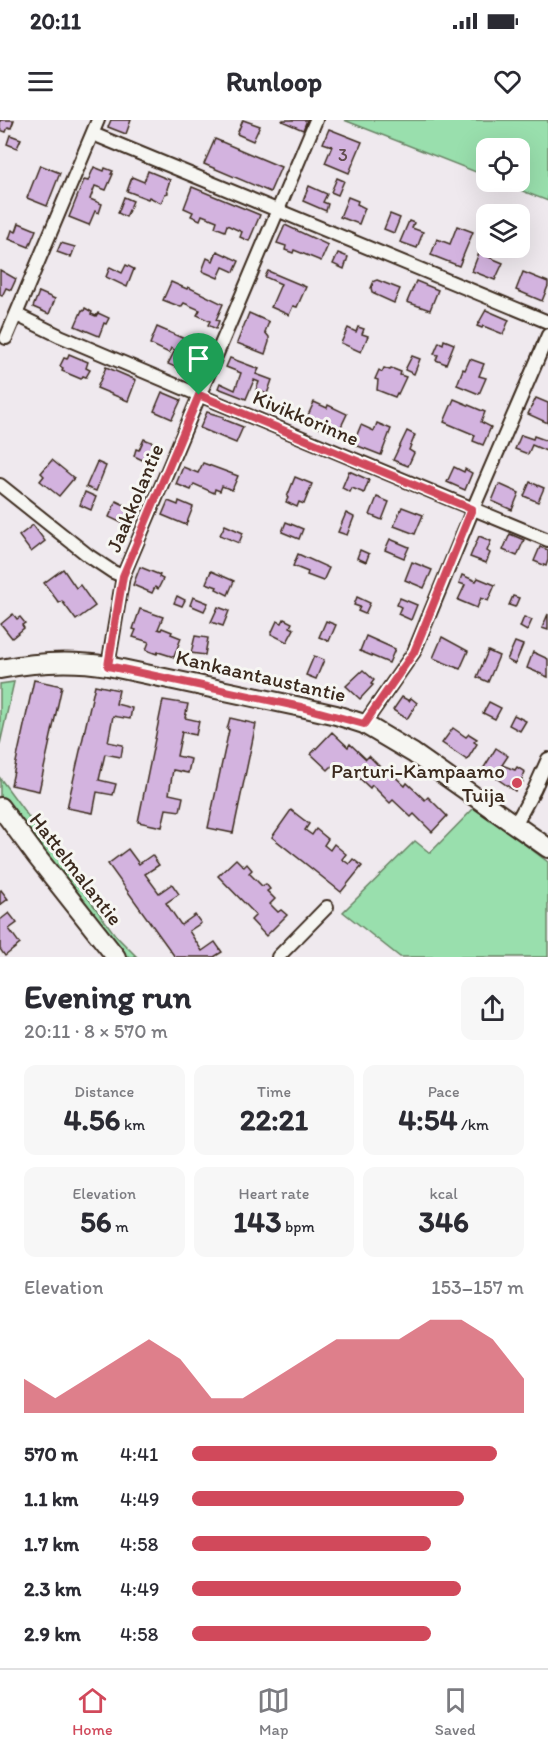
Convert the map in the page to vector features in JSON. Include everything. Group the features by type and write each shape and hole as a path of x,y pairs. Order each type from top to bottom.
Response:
{"street":[{"path":"6,338 98,120"},
{"name":"Jaakkolantie","path":"108,666 123,576 316,120"},
{"path":"93,134 548,322"},
{"name":"Kivikkorinne","path":"17,315 60,336 199,395 548,540"},
{"path":"364,724 414,652 472,509 548,334"},
{"path":"0,485 89,556 123,576"},
{"name":"Kankaantaustantie","path":"0,669 62,662 86,662 301,707 364,724 413,753 548,848"},
{"path":"515,825 548,759"},
{"name":"Hattelmalantie","path":"0,807 116,957"},
{"path":"278,957 327,907"}],"green space":[{"path":"344,120 548,120 548,201 525,192 530,192 530,138 476,138 476,172"},
{"path":"14,682 0,744 0,684"},
{"path":"0,778 116,936 137,957 126,957 96,924 0,796"},
{"path":"475,807 548,862 548,957 400,957 343,912 415,841 430,853"}],"building":[{"path":"0,120 14,120 11,128 8,127 6,132 0,130"},
{"path":"111,120 131,120 126,134 108,127"},
{"path":"243,120 260,126 253,141 237,134"},
{"path":"283,120 307,120 303,130"},
{"path":"329,129 362,142 349,173 325,163 332,146 323,143"},
{"path":"10,135 21,139 17,148 7,144"},
{"path":"215,139 281,167 270,192 204,164"},
{"path":"40,165 60,173 47,206 27,198"},
{"path":"94,167 104,171 105,168 113,171 111,174 113,174 106,190 95,186 90,199 102,204 99,213 95,211 89,225 69,217 84,180 88,181"},
{"path":"148,171 170,180 168,193 165,194 161,203 127,191 132,177 144,182"},
{"path":"337,178 344,181 338,195 331,192"},
{"path":"309,186 327,194 323,202 328,204 326,211 303,201"},
{"path":"192,187 260,215 249,241 240,237 242,232 227,225 225,231 215,227 217,221 202,215 200,220 191,216 193,212 184,208"},
{"path":"124,197 133,201 126,217 118,213"},
{"path":"348,197 358,201 357,204 365,208 359,224 340,217"},
{"path":"390,214 400,218 394,233 384,229"},
{"path":"409,221 414,223 412,228 423,232 417,248 400,242"},
{"path":"19,223 36,230 29,247 9,239 12,230 16,232"},
{"path":"285,225 328,245 321,261 294,250 293,253 285,250 286,246 277,243"},
{"path":"457,226 473,232 459,266 431,255 437,239 450,244"},
{"path":"61,243 75,247 71,257 57,252"},
{"path":"217,251 239,261 234,272 223,267 218,278 202,271 207,258 213,261"},
{"path":"338,253 348,257 344,269 333,264"},
{"path":"477,258 491,258 503,263 495,280 472,271"},
{"path":"126,265 134,269 127,287 106,277 110,267 122,273"},
{"path":"0,270 16,279 11,290 6,288 2,296 0,295"},
{"path":"268,271 306,287 297,307 293,306 289,315 271,307 281,284 265,277"},
{"path":"523,272 548,282 542,301 516,290"},
{"path":"377,280 400,289 394,303 372,292 371,288"},
{"path":"416,281 438,290 430,310 407,302"},
{"path":"171,282 187,289 188,287 223,304 216,320 219,321 216,329 208,325 210,321 197,315 200,310 184,303 181,307 163,300"},
{"path":"39,292 55,299 49,314 33,307"},
{"path":"85,308 92,312 91,314 96,316 98,313 109,318 106,324 104,323 99,336 75,326"},
{"path":"486,310 509,320 503,334 477,326"},
{"path":"249,313 269,322 265,332 269,337 269,342 265,354 237,343"},
{"path":"157,327 203,347 191,374 168,364 175,350 171,348 169,353 150,344"},
{"path":"358,327 364,329 362,334 368,336 361,352 341,343 348,328 356,332"},
{"path":"444,340 454,344 446,364 436,360 438,355 434,354 439,342 443,344"},
{"path":"69,354 88,362 86,368 90,370 86,377 83,376 81,379 62,371 63,368 60,366"},
{"path":"412,356 420,359 414,374 405,370"},
{"path":"230,358 259,369 256,374 272,380 267,394 256,390 259,382 254,380 246,399 218,388 220,383 235,390 241,373 226,367"},
{"path":"470,359 484,364 479,376 486,378 479,394 457,385"},
{"path":"106,367 136,380 128,401 97,388"},
{"path":"384,368 401,372 400,375 406,377 395,397 377,390 378,380 375,379 379,370 382,372"},
{"path":"162,392 181,400 172,419 154,411"},
{"path":"536,398 548,403 548,423 528,414"},
{"path":"454,399 485,412 481,422 491,427 483,445 473,441 475,435 444,422"},
{"path":"314,402 327,408 328,405 347,414 337,435 305,422"},
{"path":"207,412 224,417 223,419 243,427 236,443 200,428"},
{"path":"377,423 391,429 381,455 353,444 361,425 374,431"},
{"path":"407,431 415,435 409,450 414,453 408,466 393,460"},
{"path":"521,435 533,439 534,436 548,441 546,451 532,445 528,454 515,449"},
{"path":"144,439 161,446 153,465 134,456 136,449 139,450"},
{"path":"52,460 74,478 59,496 40,481 44,476 41,473"},
{"path":"97,462 106,466 96,491 86,487"},
{"path":"203,463 238,476 232,490 222,486 220,491 215,489 214,493 194,484 191,490 176,484 183,467 198,473"},
{"path":"454,467 472,473 465,490 447,482"},
{"path":"349,471 369,480 364,493 352,488 350,492 342,488"},
{"path":"295,477 312,484 304,504 299,502 297,507 286,502"},
{"path":"530,482 544,488 538,502 524,496"},
{"path":"499,484 519,493 512,510 492,501"},
{"path":"85,492 96,497 91,510 80,505"},
{"path":"377,497 389,502 382,520 370,515"},
{"path":"116,501 133,509 126,525 109,517"},
{"path":"168,501 178,505 179,501 193,507 186,525 162,515"},
{"path":"402,507 423,515 415,534 394,526"},
{"path":"346,513 354,517 347,535 338,532"},
{"path":"286,522 303,529 299,539 282,532"},
{"path":"33,525 45,541 31,552 19,536"},
{"path":"225,525 243,533 239,543 220,535"},
{"path":"510,534 524,540 517,556 503,550"},
{"path":"479,536 491,541 486,563 470,557"},
{"path":"390,539 409,547 404,558 385,550"},
{"path":"540,547 548,550 546,566 534,561"},
{"path":"360,550 369,554 366,562 357,558"},
{"path":"298,554 329,568 323,581 293,566"},
{"path":"412,562 432,570 424,588 405,580"},
{"path":"140,567 160,575 159,577 163,579 158,589 155,587 152,593 133,585"},
{"path":"63,569 76,588 80,585 95,606 76,620 62,601 59,603 44,583"},
{"path":"211,571 234,581 228,595 206,583"},
{"path":"462,575 495,585 488,601 481,598 477,608 458,600 465,585 459,583"},
{"path":"177,596 185,600 182,606 174,603"},
{"path":"513,596 519,598 515,607 509,605"},
{"path":"193,597 208,603 204,611 190,605"},
{"path":"357,597 370,603 365,614 358,611 360,607 354,605"},
{"path":"400,598 417,605 411,620 398,614 401,607 397,605"},
{"path":"218,607 229,611 223,626 211,622"},
{"path":"140,609 163,617 158,629 162,628 181,638 174,657 146,650 149,642 133,637 136,630 133,629"},
{"path":"13,614 25,623 22,625 24,628 12,638 1,624"},
{"path":"548,614 548,630 542,628"},
{"path":"524,617 532,620 527,631 520,627"},
{"path":"284,619 292,623 290,627 294,629 287,642 271,634 277,621 282,623"},
{"path":"326,621 336,625 329,641 319,637"},
{"path":"195,636 208,638 205,655 191,653"},
{"path":"366,636 395,649 389,663 360,651"},
{"path":"442,637 468,651 460,669 433,658"},
{"path":"515,642 523,645 515,664 507,660"},
{"path":"488,651 499,656 488,682 477,677"},
{"path":"533,652 548,659 548,677 527,668"},
{"path":"314,656 324,660 316,679 306,675"},
{"path":"363,670 374,680 371,684 373,685 360,699 346,686"},
{"path":"34,680 62,686 39,791 11,785"},
{"path":"95,685 119,690 116,704 132,708 130,719 113,716 108,742 123,745 121,757 105,754 99,780 116,784 113,795 97,792 93,813 67,808"},
{"path":"402,697 409,701 411,698 417,703 407,719 393,710"},
{"path":"163,700 188,704 185,718 199,721 196,735 182,732 177,756 191,759 188,773 173,770 169,794 183,797 180,811 166,809 162,827 138,822"},
{"path":"489,702 501,708 495,719 483,713"},
{"path":"514,715 526,721 520,731 509,725"},
{"path":"230,718 256,724 233,833 208,828"},
{"path":"453,728 466,737 469,734 477,739 474,742 477,744 467,760 442,743"},
{"path":"332,732 348,747 350,744 366,759 369,756 384,771 387,769 405,786 407,783 425,800 428,797 447,816 432,832 414,814 411,817 393,800 390,803 372,785 370,788 354,773 351,776 336,762 328,770 311,754"},
{"path":"496,748 508,756 502,765 515,770 517,767 525,772 521,781 523,782 515,791 483,769"},
{"path":"291,810 309,824 305,830 312,835 316,829 328,839 324,845 330,850 334,844 346,854 342,859 349,864 353,859 362,866 341,892 272,837"},
{"path":"128,849 139,864 152,855 159,865 145,874 159,893 172,884 179,894 166,903 181,925 195,915 201,923 189,931 202,951 215,942 222,952 214,957 175,957 108,864"},
{"path":"236,859 244,867 247,864 252,870 249,873 262,886 266,884 270,889 267,891 275,899 270,904 278,912 281,910 287,915 266,936 251,920 256,915 218,876"},
{"path":"0,891 8,899 0,905"},
{"path":"9,913 17,923 9,929 20,944 5,956 0,949 0,920"}],"place":[{"name":"Parturi-Kampaamo Tuija","path":"517,783"}],"route":[{"path":"199,395 472,509 414,652 364,724 301,707 108,666 123,576 199,395"}]}
